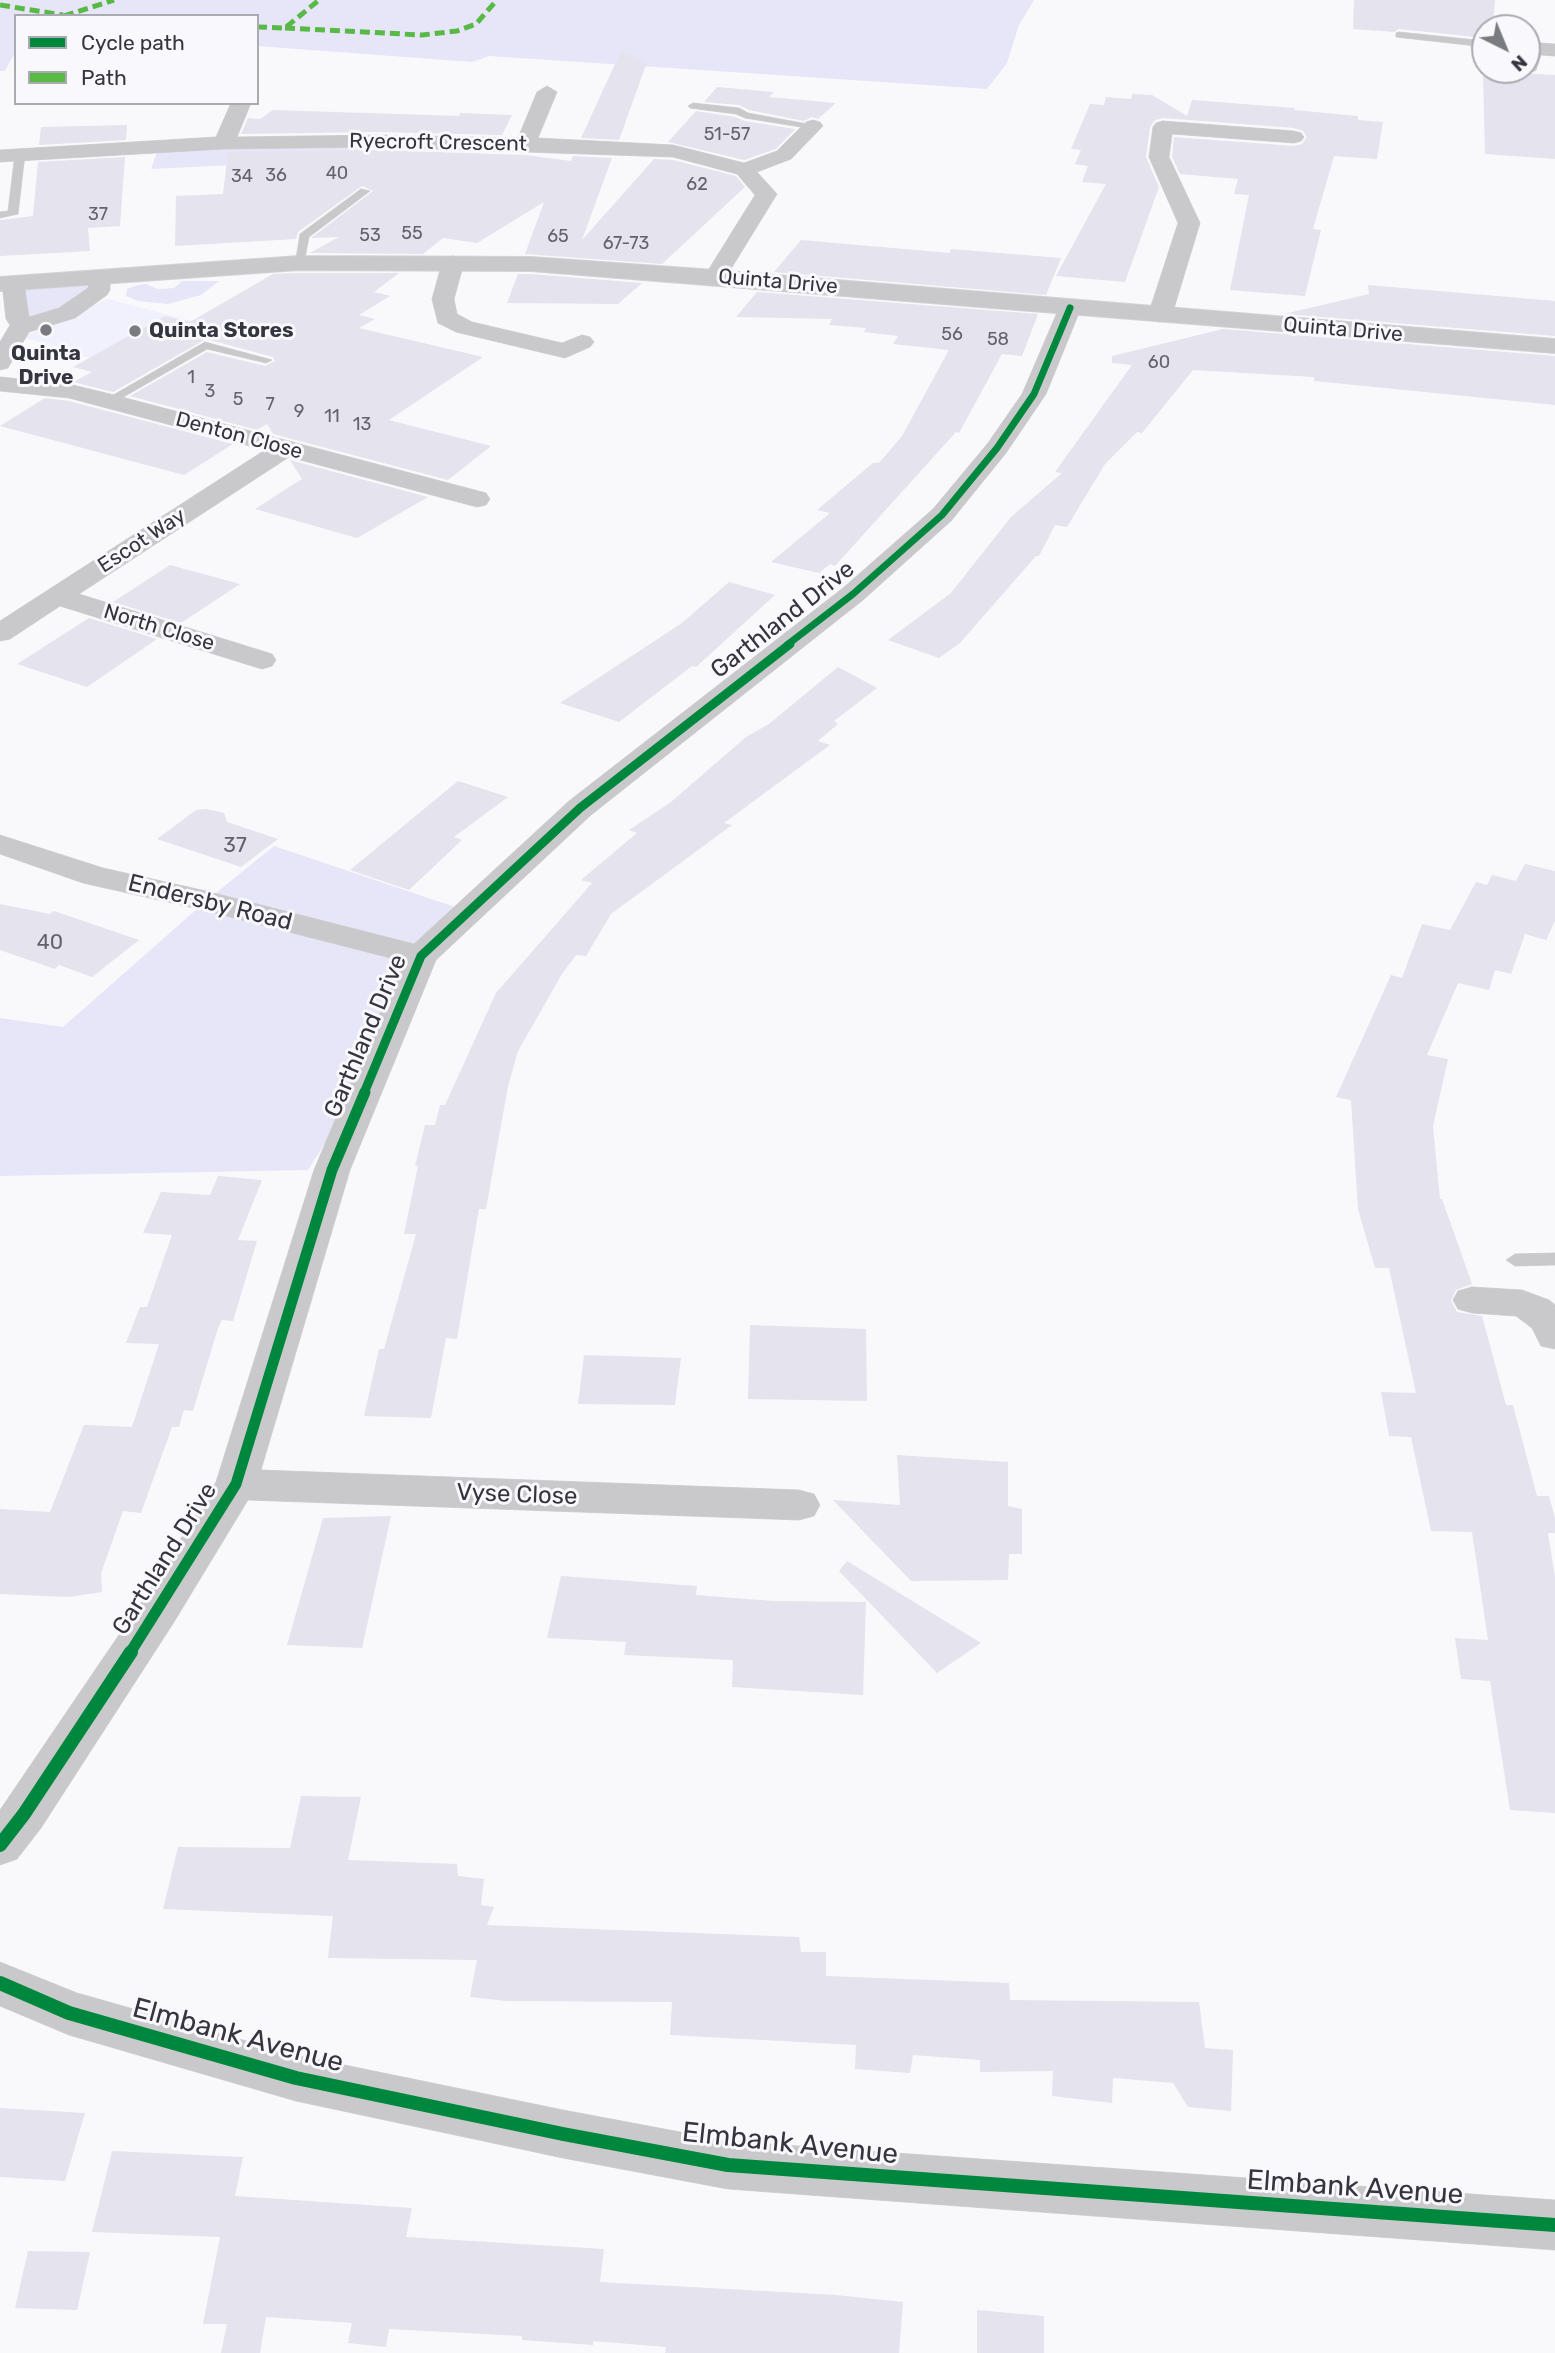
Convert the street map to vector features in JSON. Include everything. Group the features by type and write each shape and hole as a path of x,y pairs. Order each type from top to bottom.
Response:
{"street":[{"path":"526,144 547,92"},
{"path":"224,143 240,105"},
{"path":"715,276 766,194 744,170 784,155 813,125"},
{"path":"1160,315 1189,223 1159,157 1163,127 1293,137"},
{"name":"Ryecroft Crescent","path":"10,155 224,143 526,144 673,151 744,170"},
{"name":"Quinta Drive","path":"7,284 299,263 544,265 715,276 1070,308 1555,346"},
{"path":"453,263 443,299 446,318 464,327 565,351 582,342"},
{"path":"0,363 22,326 67,313 99,290 99,279"},
{"path":"7,284 22,326"},
{"name":"Garthland Drive","path":"0,1845 24,1814 159,1610 236,1484 332,1170 421,956 580,808 853,594 942,515 997,448 1034,394 1070,308"},
{"name":"Denton Close","path":"0,384 69,391 477,499"},
{"name":"Escot Way","path":"0,633 284,449"},
{"name":"North Close","path":"57,596 262,660"},
{"name":"Endersby Road","path":"0,844 94,876 206,901 421,956"},
{"path":"1472,1300 1522,1303 1535,1309 1549,1321 1555,1336"},
{"name":"Vyse Close","path":"236,1484 799,1505"},
{"name":"Elmbank Avenue","path":"0,1983 69,2013 296,2078 563,2134 728,2165 1555,2225"}],"lane":[{"path":"1399,35 1471,43"},
{"path":"693,106 739,111 745,115 813,125"},
{"path":"0,215 13,214 10,155"},
{"path":"299,263 304,236 365,191"},
{"path":"109,401 205,345 266,360"},
{"path":"1516,1259 1555,1259"}],"shaded area":[{"path":"0,0 1034,0 1019,25 1007,63 987,89 489,56 472,62 259,46 259,14 14,14 14,55 5,71 0,71"},
{"path":"377,141 356,159 151,169 159,146"},
{"path":"99,279 67,313 22,326 13,285"},
{"path":"182,281 219,281 201,295 168,304 138,301 126,296 127,289 138,285 146,284 158,289 174,288"},
{"path":"108,299 211,326 122,368 22,337"},
{"path":"274,846 470,912 421,955 380,1057 308,1170 0,1176 0,1018 63,1027 206,901"}],"building":[{"path":"1354,0 1495,0 1494,14 1471,14 1471,37 1399,29 1394,32 1353,29"},
{"path":"621,51 647,62 619,140 581,138"},
{"path":"1541,74 1555,75 1555,159 1485,154 1483,84 1541,84"},
{"path":"717,87 774,92 769,97 836,103 818,119 812,117 804,121 749,110 739,105 704,102"},
{"path":"1132,94 1152,95 1187,116 1192,100 1295,108 1294,110 1358,116 1358,120 1383,122 1377,159 1334,156 1313,229 1321,230 1305,296 1230,290 1249,195 1234,194 1238,179 1180,174 1172,157 1174,137 1294,146 1302,144 1307,137 1303,131 1294,128 1163,118 1155,120 1150,127 1146,157 1159,187 1125,282 1056,276 1106,184 1082,182 1088,166 1075,164 1081,150 1071,149 1090,104 1104,105 1106,97 1131,99"},
{"path":"273,110 459,116 460,113 512,115 502,135 377,132 241,134 248,118 260,119"},
{"path":"696,111 795,129 776,149 744,160 668,142"},
{"path":"127,125 126,140 39,145 41,127"},
{"path":"377,150 525,155 571,161 573,156 612,158 582,240 654,159 673,160 736,176 745,187 662,264 525,254 544,202 477,243 443,238 423,254 310,253 339,237 311,238 373,191 362,186 298,232 296,239 175,246 176,196 223,194 228,152"},
{"path":"125,157 120,226 88,228 90,251 0,256 0,220 33,216 38,162"},
{"path":"801,240 950,253 951,249 1061,258 1046,295 774,272"},
{"path":"399,273 374,292 390,296 359,315 375,319 359,328 483,357 389,420 491,446 448,480 273,434 267,424 257,430 130,396 207,352 265,366 275,361 273,357 206,339 113,392 73,382 92,372 73,367 165,316 190,322 273,274"},
{"path":"518,274 642,283 618,304 507,303"},
{"path":"1368,285 1555,301 1555,336 1284,314 1369,294"},
{"path":"757,292 1038,314 1022,356 1002,354 959,433 956,432 835,566 830,564 819,573 771,562 830,513 817,510 873,463 879,463 902,436 949,350 893,344 898,336 864,332 866,328 829,325 832,319 736,317"},
{"path":"1223,329 1555,356 1555,405 1314,381 1314,377 1193,370 1142,433 1137,432 1105,464 1067,527 1055,525 1039,556 1036,556 960,643 939,658 888,640 951,593 1011,517 1062,473 1055,472 1132,365 1112,363 1112,356"},
{"path":"45,398 69,401 233,444 184,475 0,426"},
{"path":"290,460 428,497 357,538 255,509 302,479"},
{"path":"170,565 240,584 181,623 113,602"},
{"path":"729,582 775,595 696,667 692,666 619,722 560,703 682,623"},
{"path":"89,618 157,639 87,687 17,664"},
{"path":"838,667 877,688 834,721 838,724 818,741 830,745 724,823 732,825 611,914 586,956 576,955 562,974 518,1051 508,1086 486,1209 479,1209 457,1339 446,1338 431,1418 364,1416 379,1349 384,1349 416,1234 404,1234 425,1125 435,1125 440,1105 445,1105 496,993 592,883 581,880 637,833 629,830 671,802 746,737 769,724"},
{"path":"458,781 508,797 454,837 462,840 409,890 350,870"},
{"path":"196,810 224,813 227,822 278,839 241,867 157,839"},
{"path":"1525,864 1555,871 1555,921 1546,940 1525,934 1511,974 1495,970 1489,990 1458,983 1427,1055 1448,1059 1433,1126 1440,1199 1472,1284 1456,1290 1451,1301 1457,1312 1482,1316 1506,1405 1513,1405 1537,1496 1549,1496 1555,1518 1555,1533 1548,1533 1555,1577 1555,1813 1510,1810 1490,1681 1461,1679 1455,1638 1488,1640 1472,1532 1431,1531 1411,1437 1389,1436 1381,1392 1416,1393 1389,1268 1375,1268 1358,1209 1351,1100 1336,1097 1391,975 1402,978 1422,924 1450,930 1476,882 1487,885 1492,875 1516,881"},
{"path":"0,904 50,914 54,911 139,940 92,977 59,965 55,969 0,950"},
{"path":"218,1176 262,1180 238,1240 257,1241 233,1321 222,1320 218,1328 193,1411 184,1410 179,1427 172,1427 141,1513 123,1511 101,1573 102,1592 69,1597 0,1594 0,1509 50,1512 84,1425 132,1427 159,1344 126,1343 140,1307 147,1307 172,1235 143,1233 161,1192 210,1195"},
{"path":"750,1325 866,1329 867,1401 748,1399"},
{"path":"584,1355 681,1358 675,1405 578,1404"},
{"path":"897,1455 1008,1462 1008,1506 1022,1509 1022,1554 1009,1554 1008,1580 911,1581 833,1500 900,1505"},
{"path":"391,1516 362,1648 287,1645 323,1518"},
{"path":"847,1561 981,1643 937,1673 839,1571"},
{"path":"561,1576 697,1586 696,1595 773,1601 866,1602 863,1695 732,1687 733,1660 624,1655 626,1642 547,1638"},
{"path":"301,1796 361,1797 348,1860 457,1864 458,1876 484,1879 481,1905 494,1907 487,1925 799,1937 801,1952 826,1952 826,1976 1009,1983 1010,2000 1199,2002 1205,2048 1233,2050 1231,2111 1188,2107 1173,2083 1113,2078 1112,2103 1052,2096 1053,2071 980,2072 980,2060 913,2055 910,2073 855,2069 856,2045 670,2035 672,2002 506,2001 470,1997 477,1960 328,1958 333,1916 163,1909 178,1847 290,1848"},
{"path":"0,2108 85,2113 65,2181 0,2177"},
{"path":"112,2151 243,2157 235,2196 412,2208 406,2237 604,2249 600,2282 836,2295 903,2302 899,2353 665,2353 666,2347 593,2341 593,2345 522,2340 522,2336 389,2329 386,2347 348,2343 352,2323 266,2317 260,2353 221,2353 227,2324 203,2324 220,2237 92,2232"},
{"path":"28,2251 90,2252 77,2310 15,2308"},
{"path":"977,2310 1044,2316 1044,2353 977,2353"}],"marked path":[{"path":"70,14 114,0"},
{"path":"259,27 285,28 319,0"},
{"path":"285,28 422,35 457,31 476,24 497,0"},
{"path":"0,5 57,14"}],"cycle path":[{"path":"0,1845 24,1814 159,1610 236,1484 332,1170 421,956 580,808 853,594 942,515 997,448 1034,394 1070,308"},
{"path":"0,1983 69,2013 296,2078 563,2134 728,2165 1555,2225"}],"place":[{"name":"Quinta Drive","path":"46,330"},
{"name":"Quinta Stores","path":"135,331"}]}
